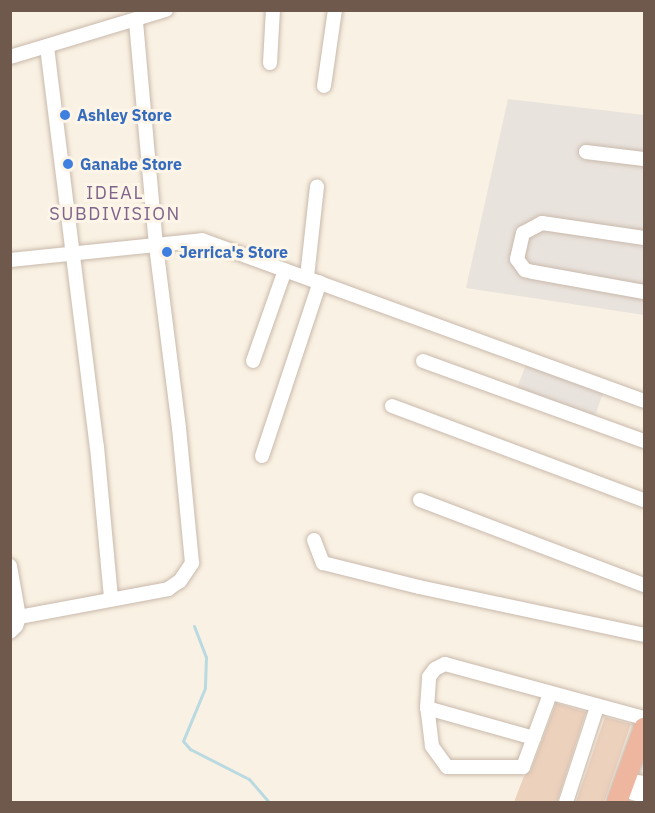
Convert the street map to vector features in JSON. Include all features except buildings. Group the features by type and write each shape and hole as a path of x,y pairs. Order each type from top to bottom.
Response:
{"highway":[{"path":"634,793 645,728"},
{"path":"634,793 645,759"}],"street":[{"path":"10,57 166,10"},
{"path":"270,63 273,10"},
{"path":"324,86 335,10"},
{"path":"19,616 111,598 168,590 180,581 192,563 179,428 156,246 136,20"},
{"path":"47,47 97,447 111,598"},
{"path":"586,152 645,159"},
{"path":"262,456 313,280 317,187"},
{"path":"645,238 542,223 530,227 523,233 517,259 525,270 645,292"},
{"path":"10,260 201,240 645,401"},
{"path":"253,361 285,270"},
{"path":"423,361 645,441"},
{"path":"392,406 645,500"},
{"path":"420,500 645,585"},
{"path":"314,540 323,563 419,587 645,635"},
{"path":"10,566 19,616 16,626 10,632"},
{"path":"550,694 523,767 447,767 432,746 427,708 429,677 435,669 445,664 597,707 645,718"},
{"path":"566,802 597,707"},
{"path":"427,708 534,738"}],"shaded area":[{"path":"508,99 644,115 644,315 466,288"},
{"path":"527,362 604,390 595,416 517,388"}],"waterway":[{"path":"194,626 206,657 205,688 183,741 190,749 249,779 269,802"}],"place":[{"name":"Ashley Store","path":"65,115"},
{"name":"Ganabe Store","path":"68,164"},
{"name":"Jerrica's Store","path":"167,252"}],"district":[{"name":"IDEAL SUBDIVISION","path":"115,204"}]}
